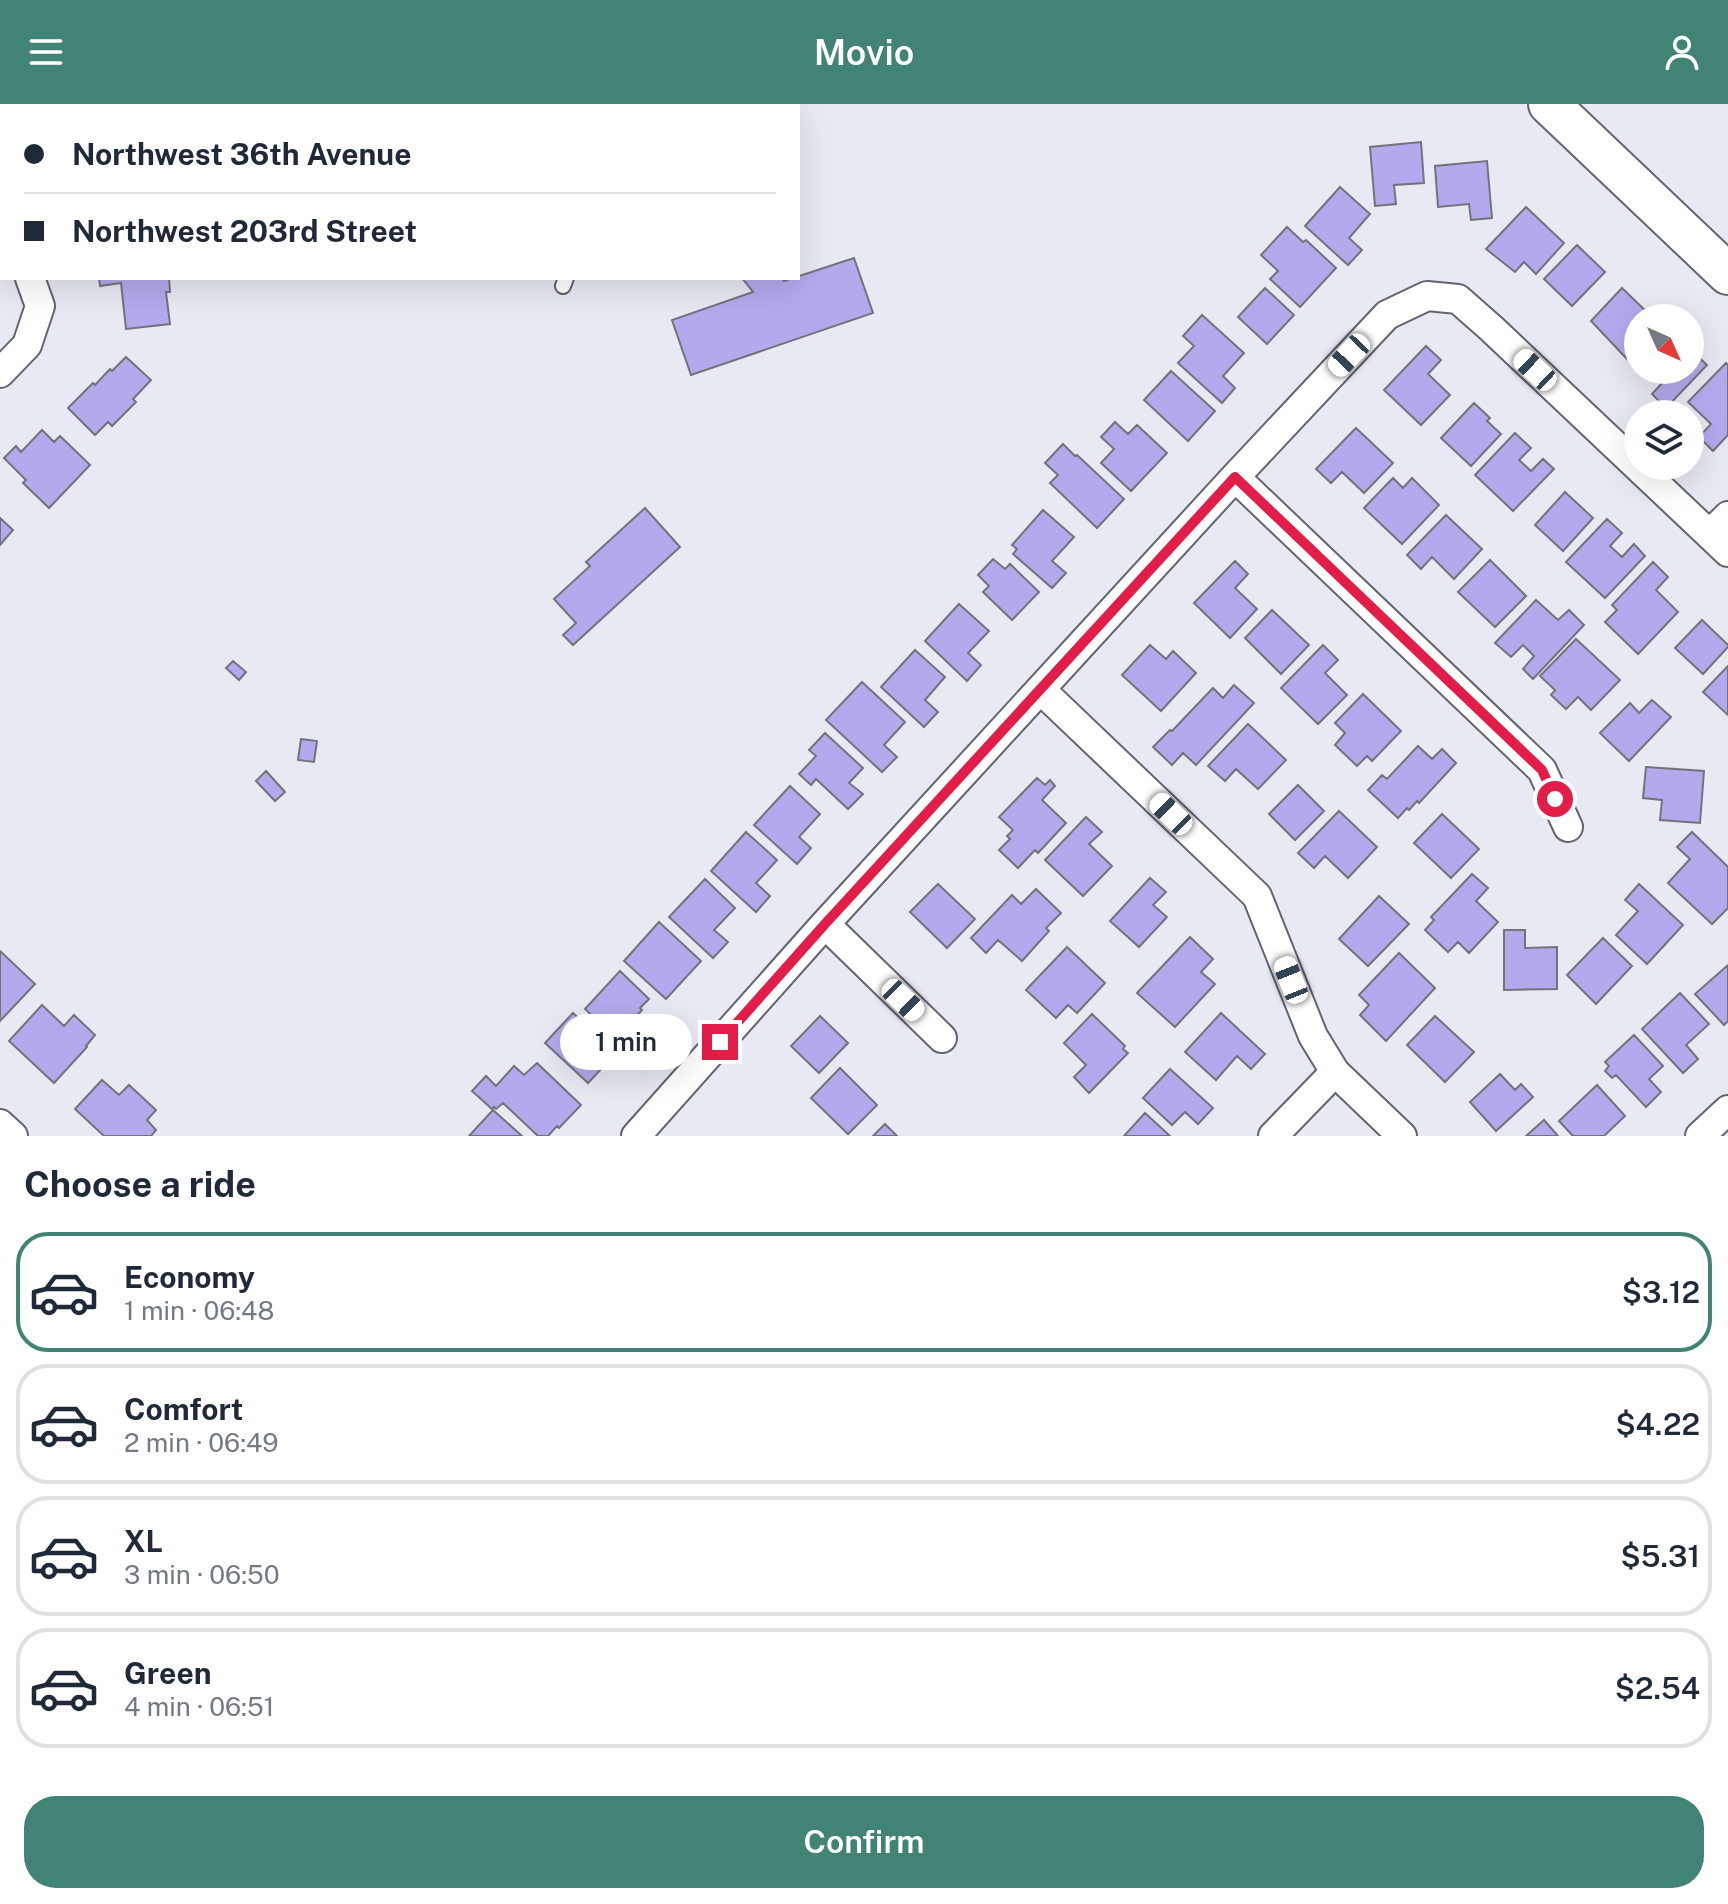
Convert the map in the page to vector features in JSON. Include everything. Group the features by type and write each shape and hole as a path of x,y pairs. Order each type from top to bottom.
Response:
{"main road":[{"path":"1549,104 1728,274"}],"street":[{"path":"0,373 27,345 40,306 31,280"},
{"path":"636,1136 825,924 1387,315 1427,296 1458,299 1722,534"},
{"path":"1235,477 1542,770 1568,827"},
{"path":"1041,690 1257,896 1313,1036 1335,1072 1402,1136"},
{"path":"825,924 942,1038"},
{"path":"1273,1136 1335,1072"},
{"path":"1700,1136 1728,1110"},
{"path":"0,1124 13,1136"}],"building":[{"path":"1421,142 1424,183 1394,185 1396,204 1375,206 1370,147"},
{"path":"1487,161 1492,218 1471,220 1469,204 1438,207 1435,166"},
{"path":"1340,187 1370,214 1349,238 1362,250 1348,265 1305,226"},
{"path":"1526,207 1564,243 1536,274 1524,262 1515,272 1486,249"},
{"path":"1287,227 1336,268 1300,307 1270,279 1278,271 1261,255"},
{"path":"1577,245 1605,272 1572,306 1544,279"},
{"path":"854,258 873,313 691,375 672,320 753,292 744,280 800,280 800,276"},
{"path":"99,280 169,280 170,292 166,292 170,324 126,329 121,283 100,286"},
{"path":"1265,288 1294,315 1267,344 1238,317"},
{"path":"1622,288 1639,304 1624,304 1624,356 1591,321"},
{"path":"1202,315 1244,353 1223,376 1235,388 1222,403 1178,363 1194,346 1183,336"},
{"path":"1426,346 1441,360 1428,374 1450,395 1421,425 1384,390"},
{"path":"126,357 151,380 133,399 136,402 112,426 108,422 95,435 68,408"},
{"path":"1726,363 1728,365 1728,435 1713,451 1704,442 1704,432 1711,424 1704,417 1704,400 1690,400"},
{"path":"1171,371 1215,411 1188,441 1144,400"},
{"path":"1661,384 1689,384 1674,400 1658,400 1652,394"},
{"path":"1474,403 1501,434 1471,466 1441,438"},
{"path":"1115,422 1128,434 1137,425 1167,453 1131,491 1101,463 1114,449 1101,437"},
{"path":"1356,428 1393,463 1364,493 1342,472 1331,483 1316,469"},
{"path":"42,430 54,442 60,436 90,465 49,508 23,483 26,480 4,458 16,446 21,452"},
{"path":"1515,433 1531,448 1519,460 1531,471 1543,459 1554,469 1513,511 1475,475"},
{"path":"1063,444 1124,499 1097,528 1050,483 1058,475 1045,463"},
{"path":"1393,478 1403,488 1412,478 1439,505 1402,544 1364,508"},
{"path":"1565,492 1593,518 1563,551 1535,525"},
{"path":"645,508 680,547 573,645 563,635 576,623 554,599 590,566 586,562"},
{"path":"1043,510 1074,537 1052,561 1066,573 1052,588 1013,554 1017,549 1012,545"},
{"path":"1446,515 1482,549 1454,579 1432,557 1421,569 1407,555"},
{"path":"0,518 13,530 0,545"},
{"path":"1607,519 1622,533 1610,546 1622,557 1634,544 1645,556 1605,598 1566,562"},
{"path":"993,559 1005,569 1010,564 1039,592 1012,620 983,592 989,586 978,575"},
{"path":"1490,560 1526,596 1495,627 1458,592"},
{"path":"1235,561 1248,574 1235,588 1257,609 1230,638 1194,603"},
{"path":"1653,562 1668,577 1656,590 1678,612 1638,654 1605,622 1617,610 1612,605"},
{"path":"1536,600 1558,620 1569,610 1584,625 1533,679 1523,669 1534,656 1523,645 1511,657 1495,643"},
{"path":"959,604 989,631 968,653 981,665 967,681 925,641"},
{"path":"1272,610 1309,645 1281,674 1245,638"},
{"path":"1702,620 1728,645 1703,674 1675,648"},
{"path":"1576,639 1620,680 1591,710 1578,697 1566,709 1551,695 1555,690 1540,676"},
{"path":"1150,645 1166,659 1173,651 1196,673 1161,711 1122,675"},
{"path":"1323,645 1338,660 1325,673 1347,695 1318,724 1281,688"},
{"path":"915,650 945,677 925,700 938,712 924,727 881,687"},
{"path":"233,661 246,672 239,680 226,668"},
{"path":"1728,666 1728,715 1703,692"},
{"path":"862,682 905,722 884,745 897,757 882,772 826,720"},
{"path":"1234,685 1254,703 1196,765 1183,753 1172,765 1153,747 1213,688 1223,698"},
{"path":"1363,694 1401,731 1372,761 1367,756 1357,766 1335,745 1345,733 1335,723"},
{"path":"1652,700 1671,717 1629,761 1600,733 1630,703 1639,713"},
{"path":"1248,724 1286,760 1258,789 1236,769 1225,781 1208,766"},
{"path":"825,733 863,768 849,783 863,794 848,809 816,779 811,785 799,774 816,756 809,750"},
{"path":"301,739 317,741 314,762 298,760"},
{"path":"1418,746 1432,759 1442,749 1456,763 1419,803 1417,801 1409,810 1407,808 1398,818 1368,790 1382,775 1387,779"},
{"path":"1646,767 1704,771 1700,823 1660,820 1662,800 1643,798"},
{"path":"266,771 285,792 275,801 256,781"},
{"path":"1037,778 1045,785 1050,780 1055,786 1042,800 1066,823 1038,853 1035,850 1018,868 999,850 1010,839 1007,836 1013,830 999,817"},
{"path":"1298,785 1324,811 1295,840 1269,814"},
{"path":"790,786 820,814 799,837 811,848 797,864 754,825"},
{"path":"1339,811 1377,847 1348,878 1325,856 1314,868 1298,853"},
{"path":"1442,814 1479,849 1451,878 1414,843"},
{"path":"1086,817 1102,832 1089,844 1112,866 1083,896 1045,860"},
{"path":"746,832 777,860 756,883 770,896 756,912 711,871"},
{"path":"1692,832 1728,867 1728,908 1712,924 1668,883 1690,859 1677,847"},
{"path":"1472,874 1488,888 1476,901 1498,922 1469,953 1458,942 1448,952 1425,930 1434,920 1431,917"},
{"path":"1150,878 1166,892 1153,905 1167,917 1139,947 1110,921"},
{"path":"705,879 735,908 714,930 728,942 713,958 669,917"},
{"path":"938,884 975,919 947,948 910,912"},
{"path":"1639,884 1683,925 1647,964 1616,935 1638,911 1625,900"},
{"path":"1036,889 1061,913 1022,961 998,940 986,953 971,938 1012,895 1021,904"},
{"path":"1379,896 1409,924 1368,966 1339,939"},
{"path":"659,922 701,961 666,999 624,961"},
{"path":"1504,930 1525,930 1525,948 1557,947 1557,989 1504,990"},
{"path":"1190,937 1213,959 1201,972 1215,984 1175,1027 1137,993"},
{"path":"1603,938 1632,966 1596,1004 1567,975"},
{"path":"1067,947 1105,983 1077,1013 1068,1005 1056,1018 1026,990"},
{"path":"0,951 35,984 0,1021"},
{"path":"1399,953 1435,988 1386,1041 1360,1015 1369,1005 1359,995"},
{"path":"1728,965 1728,1021 1724,1025 1695,994"},
{"path":"620,971 649,999 630,1023 642,1034 628,1049 585,1009"},
{"path":"1680,993 1709,1024 1686,1045 1698,1059 1683,1073 1642,1029"},
{"path":"42,1005 64,1026 74,1015 95,1035 54,1083 9,1041"},
{"path":"573,1013 604,1042 591,1056 603,1067 588,1083 545,1043"},
{"path":"1221,1013 1265,1054 1251,1069 1237,1056 1216,1080 1185,1052"},
{"path":"1092,1014 1125,1046 1123,1049 1128,1053 1089,1093 1074,1077 1086,1065 1064,1043"},
{"path":"820,1016 848,1043 819,1073 791,1046"},
{"path":"1435,1016 1474,1052 1445,1082 1407,1045"},
{"path":"1634,1035 1663,1066 1649,1079 1661,1092 1646,1107 1616,1075 1612,1078 1605,1071 1609,1066 1605,1062"},
{"path":"537,1063 581,1105 548,1136 538,1136 503,1103 492,1109 472,1091 486,1076 496,1086 514,1066 524,1075"},
{"path":"840,1068 877,1105 848,1134 811,1098"},
{"path":"1170,1069 1213,1108 1198,1124 1185,1112 1172,1125 1143,1098"},
{"path":"1500,1074 1515,1090 1521,1084 1533,1097 1496,1131 1470,1102"},
{"path":"102,1080 119,1095 129,1085 156,1110 147,1120 156,1130 151,1136 104,1136 75,1109"},
{"path":"1597,1085 1625,1116 1604,1136 1573,1136 1559,1121"},
{"path":"493,1110 522,1136 469,1136"},
{"path":"1145,1113 1170,1136 1124,1136"},
{"path":"1544,1120 1558,1136 1526,1136"},
{"path":"885,1124 897,1136 873,1136"}],"route":[{"path":"720,1042 1235,477 1542,770 1555,799"}]}
